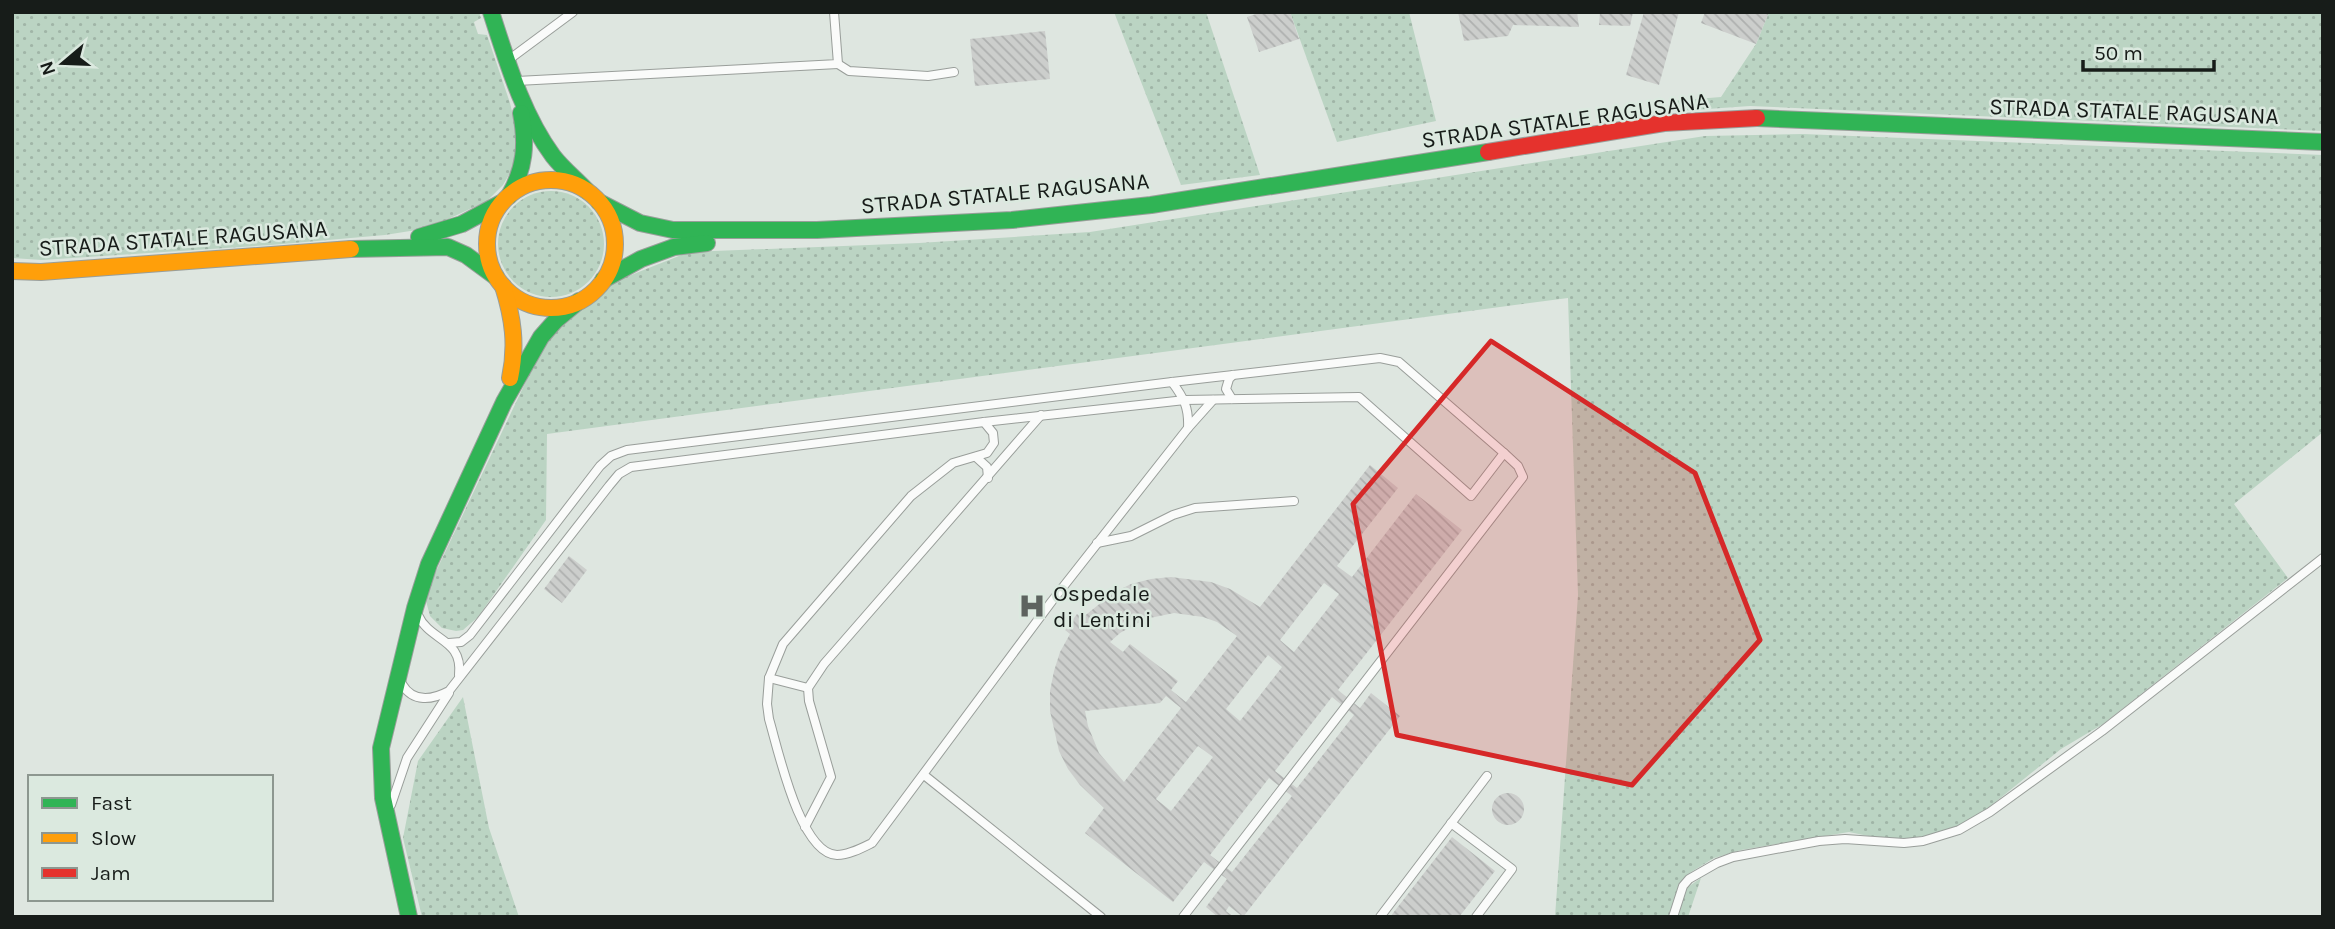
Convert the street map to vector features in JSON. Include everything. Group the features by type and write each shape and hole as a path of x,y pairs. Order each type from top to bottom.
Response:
{"main road":[{"path":"409,917 383,798 381,748 398,677 415,640 415,608 429,564 504,402 541,337 556,320 593,293 603,280 613,260 615,243 610,221 593,197 552,154 537,132 516,85 491,12"},
{"path":"504,402 516,354 516,330 489,261 487,239 493,217 521,177 525,164 525,134 516,85"},
{"name":"STRADA STATALE RAGUSANA","path":"817,230 1012,220 1151,205 1664,123 1742,118 2323,142"},
{"path":"357,249 443,233 468,223 523,186 544,180 567,182 640,223 673,230 817,230"},
{"path":"603,280 641,259 674,247 817,230"},
{"path":"357,249 448,247 466,255 520,300 535,306 558,308 579,301"},
{"name":"STRADA STATALE RAGUSANA","path":"12,271 41,272 357,249"}],"lane":[{"path":"508,61 573,12"},
{"path":"838,64 834,13 841,12"},
{"path":"516,85 838,64 849,71 928,76 954,72"},
{"path":"449,643 461,642 471,635 600,466 611,456 627,450 1380,358 1399,362 1504,453 1518,466 1523,477 1183,917"},
{"path":"1232,399 1226,390 1233,375"},
{"path":"1172,382 1185,400 1189,411 1188,428"},
{"path":"387,818 407,758 458,678 608,485 619,474 632,467 1041,415 1185,400 1232,399 1359,397 1471,496 1504,453"},
{"path":"984,422 993,433 994,443 987,453 953,463 911,496 783,644 769,678 766,704 769,719 798,813 820,849 835,855 852,852 872,843 1097,543 1213,400"},
{"path":"805,827 831,777 809,701 808,688 824,664 1041,415"},
{"path":"976,457 987,467 988,478"},
{"path":"1097,543 1131,536 1172,515 1195,508 1294,501"},
{"path":"1673,917 1683,886 1689,879 1733,857 1819,841 1923,841 1959,830 1990,812 2102,731 2323,558"},
{"path":"415,608 427,630 449,643 457,653 460,665 458,678"},
{"path":"415,640 439,638"},
{"path":"398,677 406,690 419,698 435,699 449,691"},
{"path":"769,678 808,688"},
{"path":"923,775 1101,917"},
{"path":"1380,917 1487,776"},
{"path":"1451,823 1512,869 1476,917"}],"highlighted area":[{"path":"1491,341 1695,473 1760,640 1632,785 1397,735 1353,504"}],"green space":[{"path":"12,12 479,12 481,18 474,22 478,34 487,35 510,103 517,132 517,161 503,185 487,201 429,228 385,235 271,245 42,260 12,258"},
{"path":"1114,12 1206,12 1260,175 1181,185"},
{"path":"1290,12 1409,12 1436,121 1337,142"},
{"path":"1769,12 2323,12 2323,131 1750,106 1679,111 1671,101 1721,97 1756,44"},
{"path":"1803,134 2323,155 2323,432 2234,504 2288,578 2103,724 2061,749 1988,808 1959,826 1921,838 1878,838 1849,832 1741,850 1714,858 1691,872 1679,884 1668,917 1555,917 1578,595 1568,298 547,434 546,520 478,617 463,630 442,628 430,616 426,601 431,582 545,341 616,281 689,252 919,243 1090,232 1705,136"},
{"path":"551,191 571,195 589,206 600,224 604,244 600,264 589,282 571,293 551,297 531,293 513,282 502,264 498,244 502,224 513,206 531,195"},
{"path":"463,697 489,828 519,917 422,917 403,838 418,761"},
{"path":"1701,878 1688,917 1677,917 1685,889"}],"building":[{"path":"1262,12 1290,12 1299,39 1259,52 1247,17"},
{"path":"1458,12 1577,12 1579,27 1513,25 1508,36 1464,41"},
{"path":"1600,12 1633,12 1630,26 1599,25"},
{"path":"1644,12 1679,12 1659,85 1626,75"},
{"path":"1705,12 1769,12 1756,44 1701,23"},
{"path":"1045,31 1050,79 975,86 970,39"},
{"path":"1370,465 1398,488 1337,566 1352,577 1416,494 1462,530 1338,690 1360,708 1371,693 1400,716 1243,917 1229,906 1226,911 1234,917 1218,917 1206,907 1227,879 1204,862 1173,902 1085,833 1104,808 1080,785 1059,751 1050,711 1050,691 1060,652 1070,634 1065,630 1077,614 1082,618 1113,593 1131,584 1171,577 1211,582 1230,589 1260,607","holes":["1324,583 1339,594 1294,652 1280,640","1174,613 1217,622 1237,636 1186,702 1171,690 1178,681 1130,644 1123,652 1110,642 1145,619","1268,655 1282,667 1240,721 1226,709","1166,696 1181,708 1124,782 1099,753 1085,711 1160,703","1332,697 1354,715 1297,788 1275,771","1198,746 1213,757 1171,811 1156,799","1269,778 1292,796 1232,872 1210,855"]},
{"path":"569,556 587,570 562,603 544,589"},
{"path":"1508,793 1519,798 1524,809 1519,820 1508,825 1497,820 1492,809 1497,798"},
{"path":"1452,837 1495,871 1459,917 1390,917"}],"traffic: fast":[{"path":"491,12 516,87 532,123 553,156 587,191"},
{"path":"509,196 523,156 521,113"},
{"path":"1757,118 2323,142"},
{"path":"599,202 640,223 673,230 817,230 1012,220 1151,205 1488,152"},
{"path":"419,237 462,224 501,203"},
{"path":"603,280 641,259 674,247 707,243"},
{"path":"351,249 448,247 466,255 496,277"},
{"path":"409,917 383,798 381,748 415,608 429,564 504,402 541,337 579,301"}],"traffic: slow":[{"path":"551,180 575,185 596,199 610,220 615,244 610,268 596,289 575,303 551,308 527,303 506,289 492,268 487,244 492,220 506,199 527,185 551,180"},
{"path":"12,271 41,272 351,249"},
{"path":"503,286 513,332 510,378"}],"traffic: jam":[{"path":"1488,152 1664,123 1757,118"}],"place":[{"name":"Ospedale di Lentini","path":"1032,606"}]}
